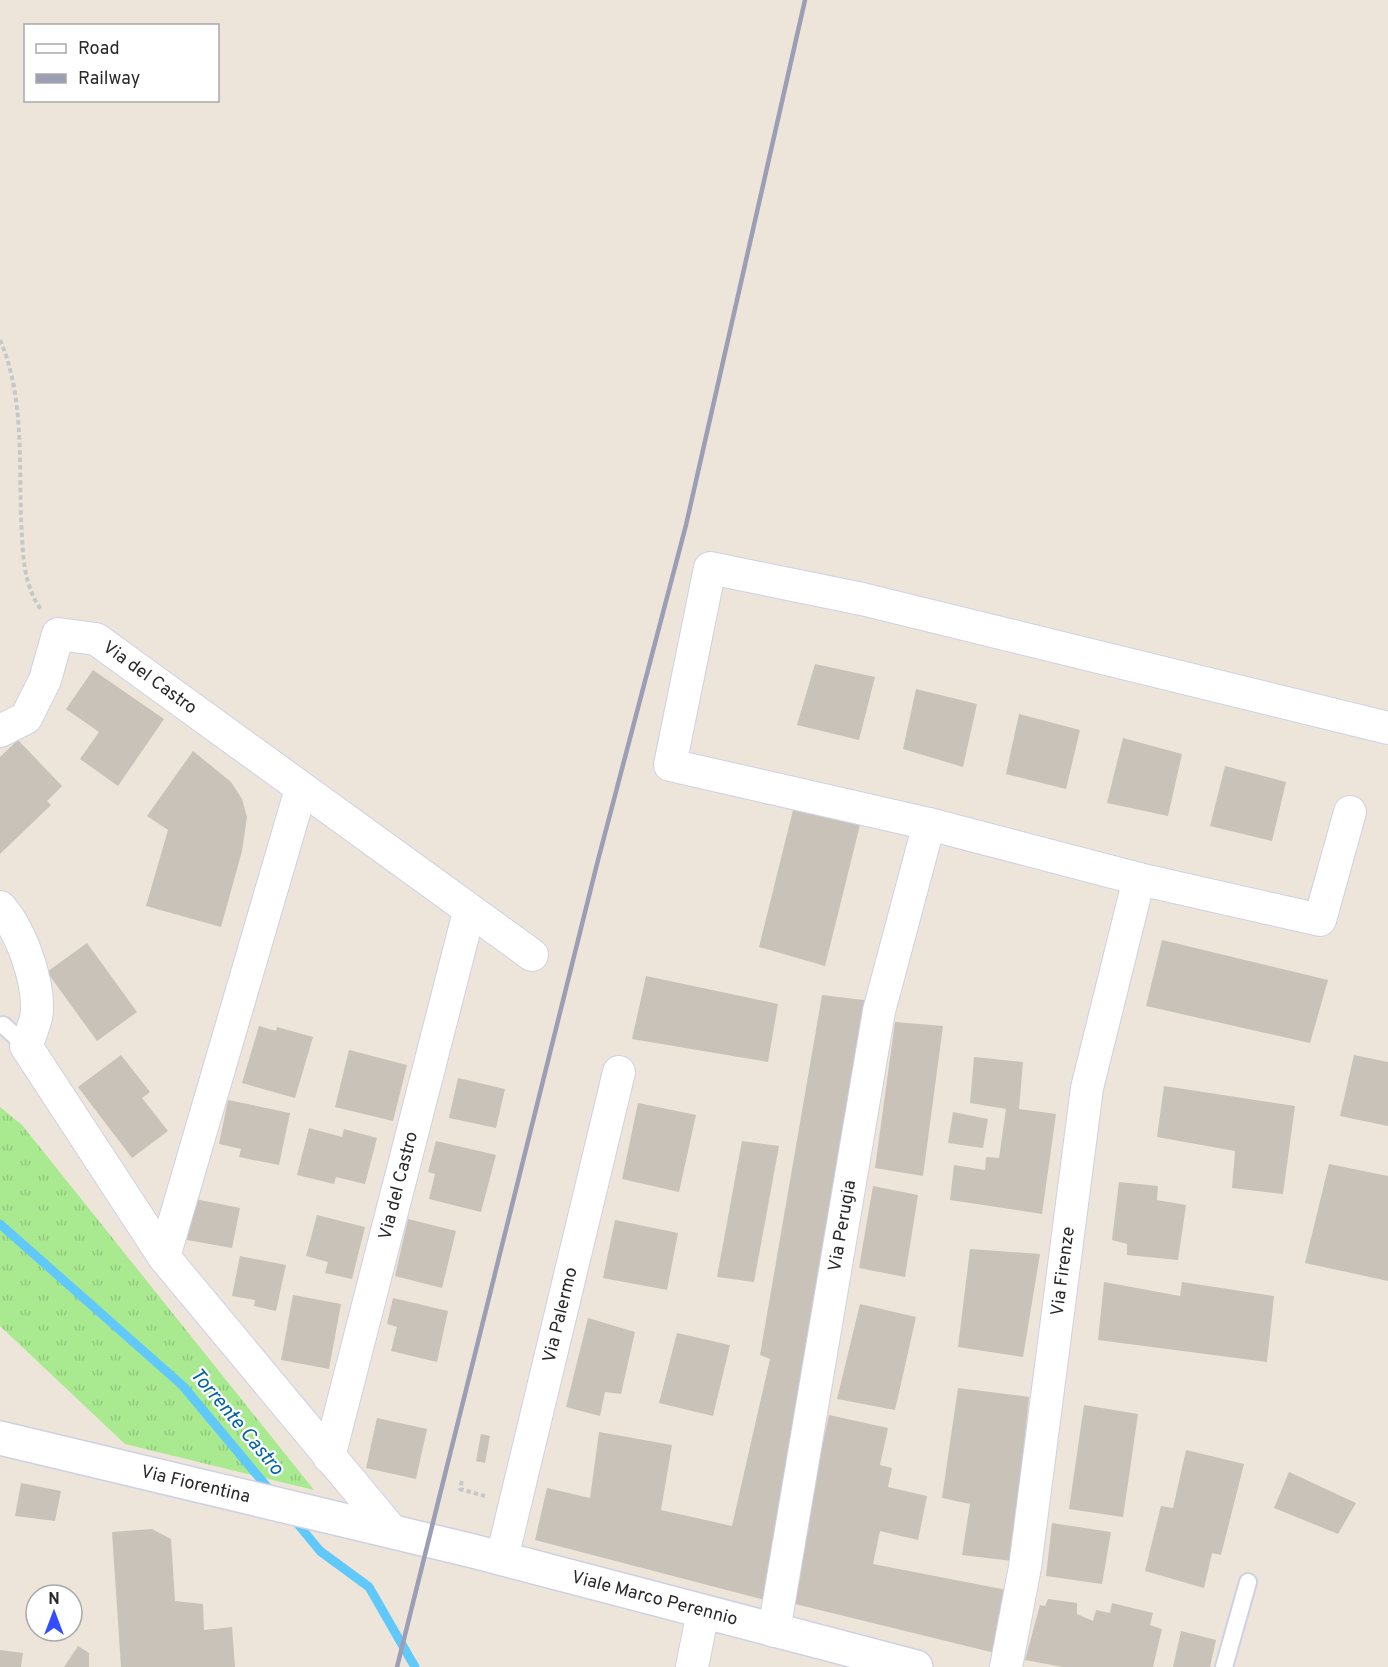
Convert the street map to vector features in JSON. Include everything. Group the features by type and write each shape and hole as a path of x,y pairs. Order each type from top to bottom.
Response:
{"main road":[{"name":"Via Fiorentina","path":"0,1438 392,1531"},
{"name":"Viale Marco Perennio","path":"392,1531 916,1667"}],"street":[{"path":"1350,812 1320,920 1139,879 930,824 670,765 710,568 862,599 1388,728"},
{"path":"0,731 26,718 45,680 58,634"},
{"name":"Via del Castro","path":"58,634 96,639 469,912 532,955"},
{"path":"164,1257 301,789"},
{"name":"Via Perugia","path":"774,1631 879,1011 930,824"},
{"name":"Via Firenze","path":"1006,1667 1026,1567 1087,1088 1139,879"},
{"path":"0,907 11,918 29,957 37,1011 26,1046 164,1257 392,1531"},
{"name":"Via del Castro","path":"330,1457 469,912"},
{"name":"Via Palermo","path":"488,1555 619,1072"},
{"path":"692,1667 703,1612"}],"lane":[{"path":"3,1025 26,1046"},
{"path":"1224,1667 1248,1582"}],"path":[{"path":"0,340 15,382 24,568 33,599 58,634"},
{"path":"462,1481 459,1489 486,1496 488,1555"}],"green space":[{"path":"0,1107 22,1125 314,1490 125,1444 0,1326"}],"building":[{"path":"815,664 875,677 859,740 797,725"},
{"path":"93,670 164,719 118,786 80,759 99,732 66,709"},
{"path":"916,689 977,704 963,767 903,749"},
{"path":"1019,714 1080,730 1066,789 1006,774"},
{"path":"1123,738 1182,754 1168,816 1107,803"},
{"path":"18,740 62,786 47,801 51,805 0,854 0,757"},
{"path":"193,751 231,782 242,799 247,817 242,851 221,927 146,906 168,830 147,816"},
{"path":"1225,766 1286,782 1272,841 1210,826"},
{"path":"793,810 860,825 825,966 759,947"},
{"path":"1162,940 1328,980 1310,1043 1146,1006"},
{"path":"87,943 137,1012 97,1041 47,972"},
{"path":"646,976 778,1004 768,1062 632,1039"},
{"path":"822,995 872,1001 769,1601 535,1540 547,1488 590,1498 599,1432 672,1445 661,1510 732,1526 770,1359 760,1355"},
{"path":"895,1022 943,1026 923,1176 875,1168"},
{"path":"259,1026 276,1031 277,1027 313,1037 295,1098 242,1083"},
{"path":"349,1050 407,1065 393,1121 335,1107"},
{"path":"121,1055 150,1092 142,1098 168,1131 132,1158 78,1087"},
{"path":"1354,1055 1388,1062 1388,1126 1340,1116"},
{"path":"974,1057 1023,1062 1019,1109 1056,1114 1042,1214 950,1200 954,1165 985,1170 986,1157 999,1158 1006,1109 970,1103"},
{"path":"458,1078 505,1089 496,1128 449,1118"},
{"path":"1164,1086 1295,1106 1283,1194 1232,1188 1235,1151 1157,1137"},
{"path":"228,1100 290,1113 279,1165 239,1157 241,1149 219,1144"},
{"path":"638,1103 696,1115 679,1192 622,1179"},
{"path":"953,1112 988,1119 983,1148 948,1143"},
{"path":"309,1128 342,1137 344,1129 377,1138 365,1184 336,1177 334,1184 297,1175"},
{"path":"436,1141 496,1155 481,1212 429,1199 435,1174 428,1172"},
{"path":"742,1141 779,1146 754,1282 717,1277"},
{"path":"1329,1164 1388,1176 1388,1281 1305,1263"},
{"path":"1119,1182 1158,1186 1157,1200 1186,1205 1178,1260 1127,1255 1127,1244 1112,1240"},
{"path":"873,1186 918,1195 905,1277 859,1268"},
{"path":"195,1199 240,1208 232,1248 187,1240"},
{"path":"317,1215 365,1227 352,1279 325,1273 328,1262 306,1256"},
{"path":"408,1219 456,1231 442,1288 395,1276"},
{"path":"615,1220 678,1233 667,1290 603,1278"},
{"path":"970,1249 1040,1254 1023,1357 958,1347"},
{"path":"240,1256 286,1265 276,1311 254,1306 255,1300 232,1296"},
{"path":"1104,1282 1180,1296 1182,1282 1274,1296 1267,1362 1098,1340"},
{"path":"293,1295 341,1304 329,1369 281,1360"},
{"path":"393,1298 448,1311 437,1362 391,1351 397,1327 387,1324"},
{"path":"860,1304 916,1317 895,1410 837,1399"},
{"path":"588,1318 635,1332 621,1394 605,1392 600,1416 566,1407"},
{"path":"677,1333 730,1345 713,1416 659,1403"},
{"path":"958,1388 1029,1397 1012,1561 962,1555 970,1504 942,1498"},
{"path":"1084,1405 1138,1414 1123,1517 1069,1509"},
{"path":"829,1415 888,1428 880,1465 892,1468 888,1487 927,1496 918,1540 880,1531 873,1564 1007,1590 995,1653 787,1602"},
{"path":"377,1418 427,1429 416,1479 366,1468"},
{"path":"481,1434 490,1436 485,1463 476,1461"},
{"path":"1186,1450 1244,1464 1221,1555 1212,1553 1204,1588 1145,1571 1161,1506 1173,1508"},
{"path":"1289,1472 1356,1503 1338,1534 1274,1508"},
{"path":"21,1483 61,1491 55,1521 15,1516"},
{"path":"1052,1523 1111,1532 1102,1584 1046,1576"},
{"path":"152,1529 171,1539 175,1601 203,1604 204,1630 232,1627 235,1667 121,1667 112,1532"},
{"path":"1048,1599 1077,1603 1077,1614 1093,1621 1096,1610 1110,1613 1112,1603 1153,1613 1150,1625 1162,1629 1153,1667 1063,1667 1025,1660 1040,1605 1045,1606"},
{"path":"1181,1631 1216,1640 1210,1667 1173,1667"},
{"path":"78,1646 89,1653 89,1667 64,1667"},
{"path":"0,1650 23,1653 21,1667 0,1667"}],"waterway":[{"name":"Torrente Castro","path":"0,1224 183,1386 273,1494"},
{"name":"Torrente Castro","path":"293,1518 320,1551 369,1587 415,1667"}],"railway":[{"path":"397,1667 597,864 686,525 805,0"}]}
